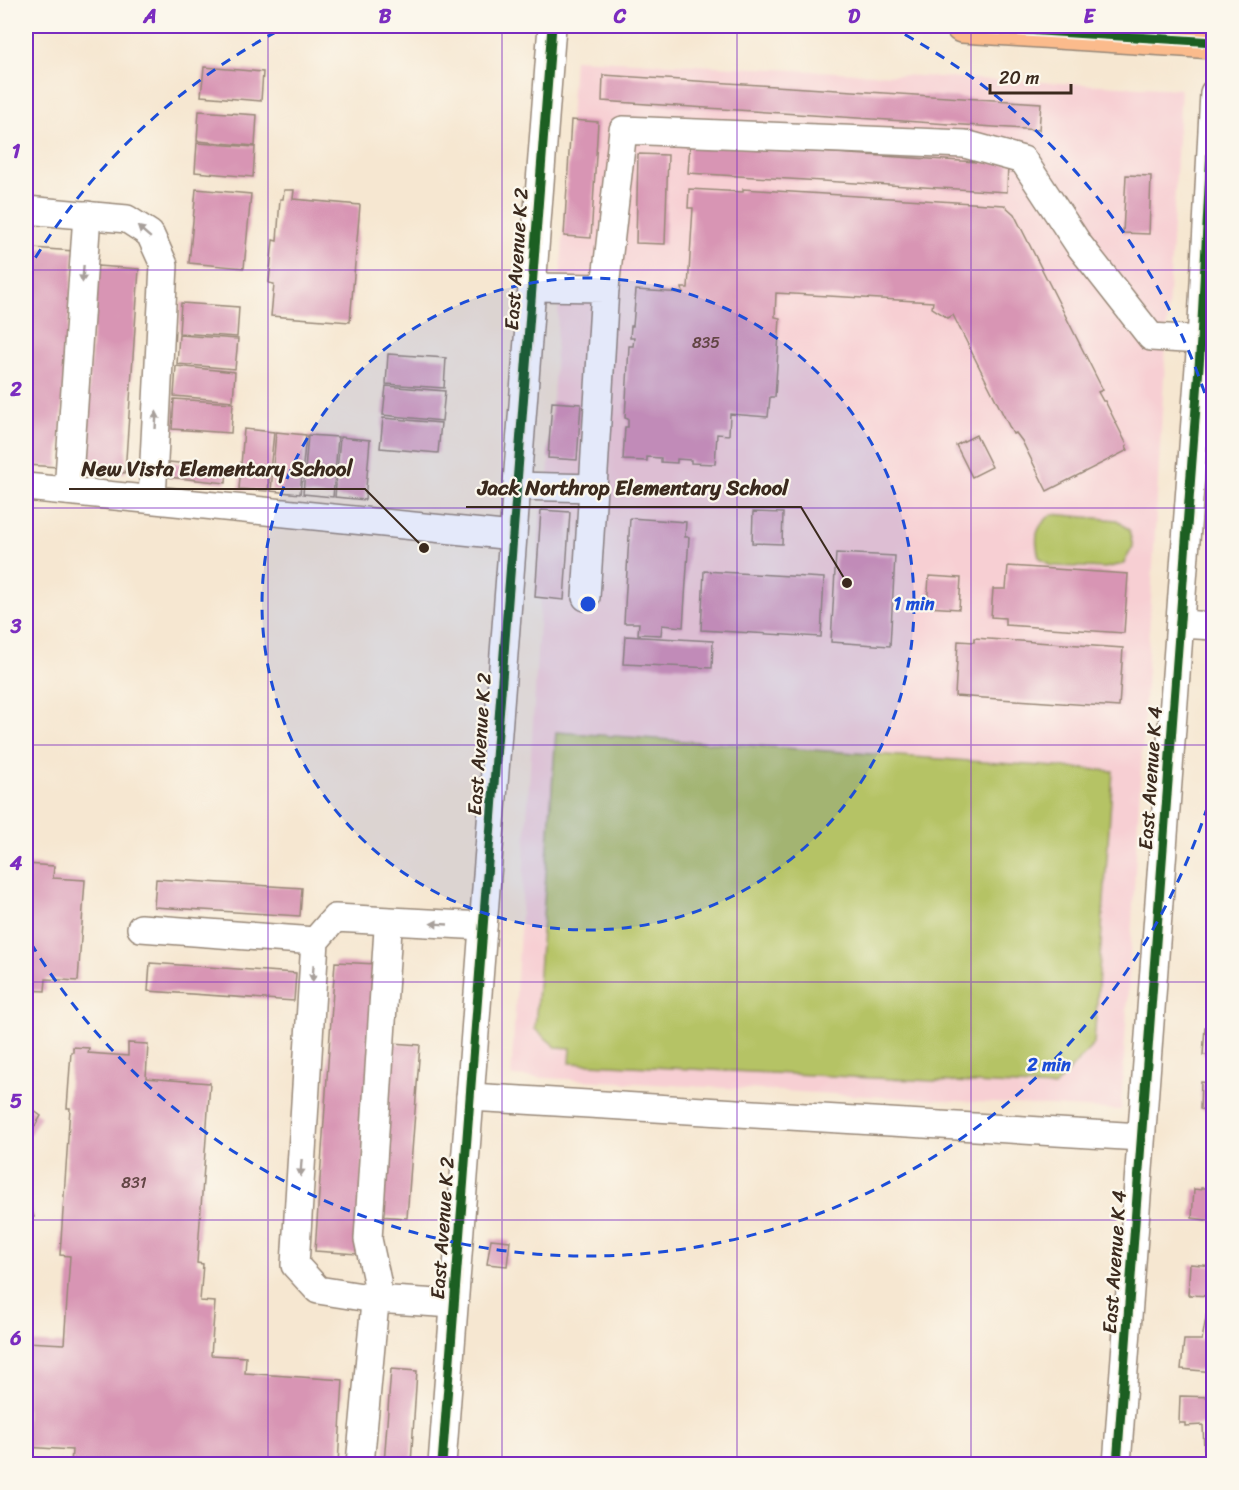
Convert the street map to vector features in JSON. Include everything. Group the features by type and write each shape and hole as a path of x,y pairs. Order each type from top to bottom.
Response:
{"main road":[{"path":"962,26 1214,42"}],"street":[{"name":"East Avenue K 2","path":"442,1464 552,26"},
{"name":"East Avenue K 4","path":"1117,1464 1201,340 1214,93"},
{"path":"586,597 605,288 623,130 965,144 1023,159 1079,245 1151,337 1201,340"},
{"path":"26,210 127,219 150,234 164,265 152,500"},
{"path":"68,491 87,216"},
{"path":"532,287 605,288"},
{"path":"517,486 593,488"},
{"path":"26,487 513,536"},
{"path":"1180,624 1214,626"},
{"path":"454,1304 375,1299 318,1290 295,1265 315,941 335,918 483,926"},
{"path":"360,1464 377,1281 368,1239 388,928 394,922"},
{"path":"141,928 315,941"},
{"path":"470,1097 1141,1137"}],"shaded area":[{"path":"574,59 1181,89 1121,1110 511,1076"}],"green space":[{"path":"1052,514 1117,520 1129,530 1133,547 1123,564 1105,568 1051,566 1039,557 1036,538 1042,523"},
{"path":"556,732 1113,771 1094,1044 1054,1087 570,1063 571,1048 556,1047 535,1029"}],"building":[{"path":"204,67 263,72 261,101 201,96"},
{"path":"603,75 1041,103 1039,130 602,101"},
{"path":"199,111 257,115 255,146 197,141"},
{"path":"571,120 598,122 591,238 564,236"},
{"path":"197,143 255,147 253,177 195,172"},
{"path":"690,144 1008,164 1007,192 688,173"},
{"path":"638,154 668,155 665,244 636,243"},
{"path":"1126,175 1151,176 1149,234 1123,233"},
{"path":"196,189 251,194 244,268 189,263"},
{"path":"689,189 743,192 743,189 1004,205 1014,214 1103,390 1098,392 1105,401 1128,450 1047,491 1022,441 1016,433 1013,434 953,315 948,318 932,308 933,302 776,293 775,317 780,318 775,397 770,397 768,417 730,414 729,435 717,434 715,464 691,463 691,460 677,459 677,463 661,462 661,458 647,457 647,461 623,460 625,427 628,427 628,419 625,418 629,346 633,346 634,338 630,338 636,290 683,293 682,288 688,288 693,208 688,208"},
{"path":"284,190 294,190 293,199 360,205 350,322 271,316 274,284 269,283 273,240 277,241 280,199 283,199"},
{"path":"32,248 74,251 58,467 26,465 26,334"},
{"path":"97,266 139,269 125,473 83,470"},
{"path":"181,303 239,307 237,337 179,333"},
{"path":"179,335 238,339 235,369 177,364"},
{"path":"388,354 446,358 444,388 386,384"},
{"path":"176,366 235,372 233,401 174,396"},
{"path":"386,386 445,391 442,421 383,415"},
{"path":"174,399 233,403 231,433 172,429"},
{"path":"552,402 581,404 577,460 548,458"},
{"path":"383,418 441,423 438,453 380,448"},
{"path":"244,429 274,432 268,491 239,489"},
{"path":"276,432 306,435 300,494 271,491"},
{"path":"308,435 338,437 333,497 303,494"},
{"path":"976,435 992,467 972,477 956,445"},
{"path":"340,437 370,440 365,500 335,497"},
{"path":"169,462 227,468 226,483 168,477"},
{"path":"541,510 570,512 564,600 535,597"},
{"path":"753,512 783,513 782,544 752,543"},
{"path":"630,518 686,522 685,537 689,537 683,627 662,625 661,635 638,634 639,623 624,623"},
{"path":"836,553 895,556 890,646 831,642"},
{"path":"1008,566 1128,574 1124,633 1005,625 1005,618 991,617 993,589 1006,589"},
{"path":"704,571 824,578 821,637 701,630"},
{"path":"929,576 961,578 959,609 927,607"},
{"path":"625,636 713,641 712,668 623,664"},
{"path":"974,638 1123,648 1119,707 955,696 958,641 974,642"},
{"path":"26,864 54,866 53,878 85,880 78,981 46,979 45,991 26,990"},
{"path":"156,879 302,888 300,916 154,907"},
{"path":"335,962 377,964 357,1254 315,1251"},
{"path":"150,963 296,973 294,1001 148,991"},
{"path":"1205,1027 1214,1028 1214,1056 1203,1055"},
{"path":"128,1043 148,1044 146,1078 210,1083 197,1263 203,1264 200,1301 215,1302 211,1355 246,1357 245,1373 343,1380 338,1464 71,1464 72,1450 26,1447 26,1342 64,1344 70,1256 60,1255 70,1108 67,1108 71,1052 73,1052 73,1047 89,1048 88,1053 128,1056"},
{"path":"392,1043 420,1045 407,1218 379,1216"},
{"path":"1214,1078 1214,1112 1205,1112 1200,1109 1201,1082 1211,1083"},
{"path":"26,1107 41,1116 26,1141"},
{"path":"1201,1188 1214,1188 1214,1221 1192,1218 1194,1189 1201,1190"},
{"path":"26,1196 34,1217 26,1220"},
{"path":"491,1239 510,1241 507,1266 487,1264"},
{"path":"1190,1264 1214,1266 1214,1296 1188,1295"},
{"path":"1207,1312 1214,1312 1214,1372 1181,1369 1184,1340 1202,1340"},
{"path":"391,1369 417,1371 411,1464 384,1464"},
{"path":"1180,1396 1214,1397 1214,1464 1208,1464 1208,1449 1204,1449 1203,1425 1185,1426 1185,1423 1179,1423"}],"cycle path":[{"path":"442,1464 552,26"},
{"path":"962,26 1214,42"},
{"path":"1117,1464 1201,340 1214,93"}],"place":[{"name":"New Vista Elementary School","path":"424,548"},
{"name":"Jack Northrop Elementary School","path":"847,583"}]}
